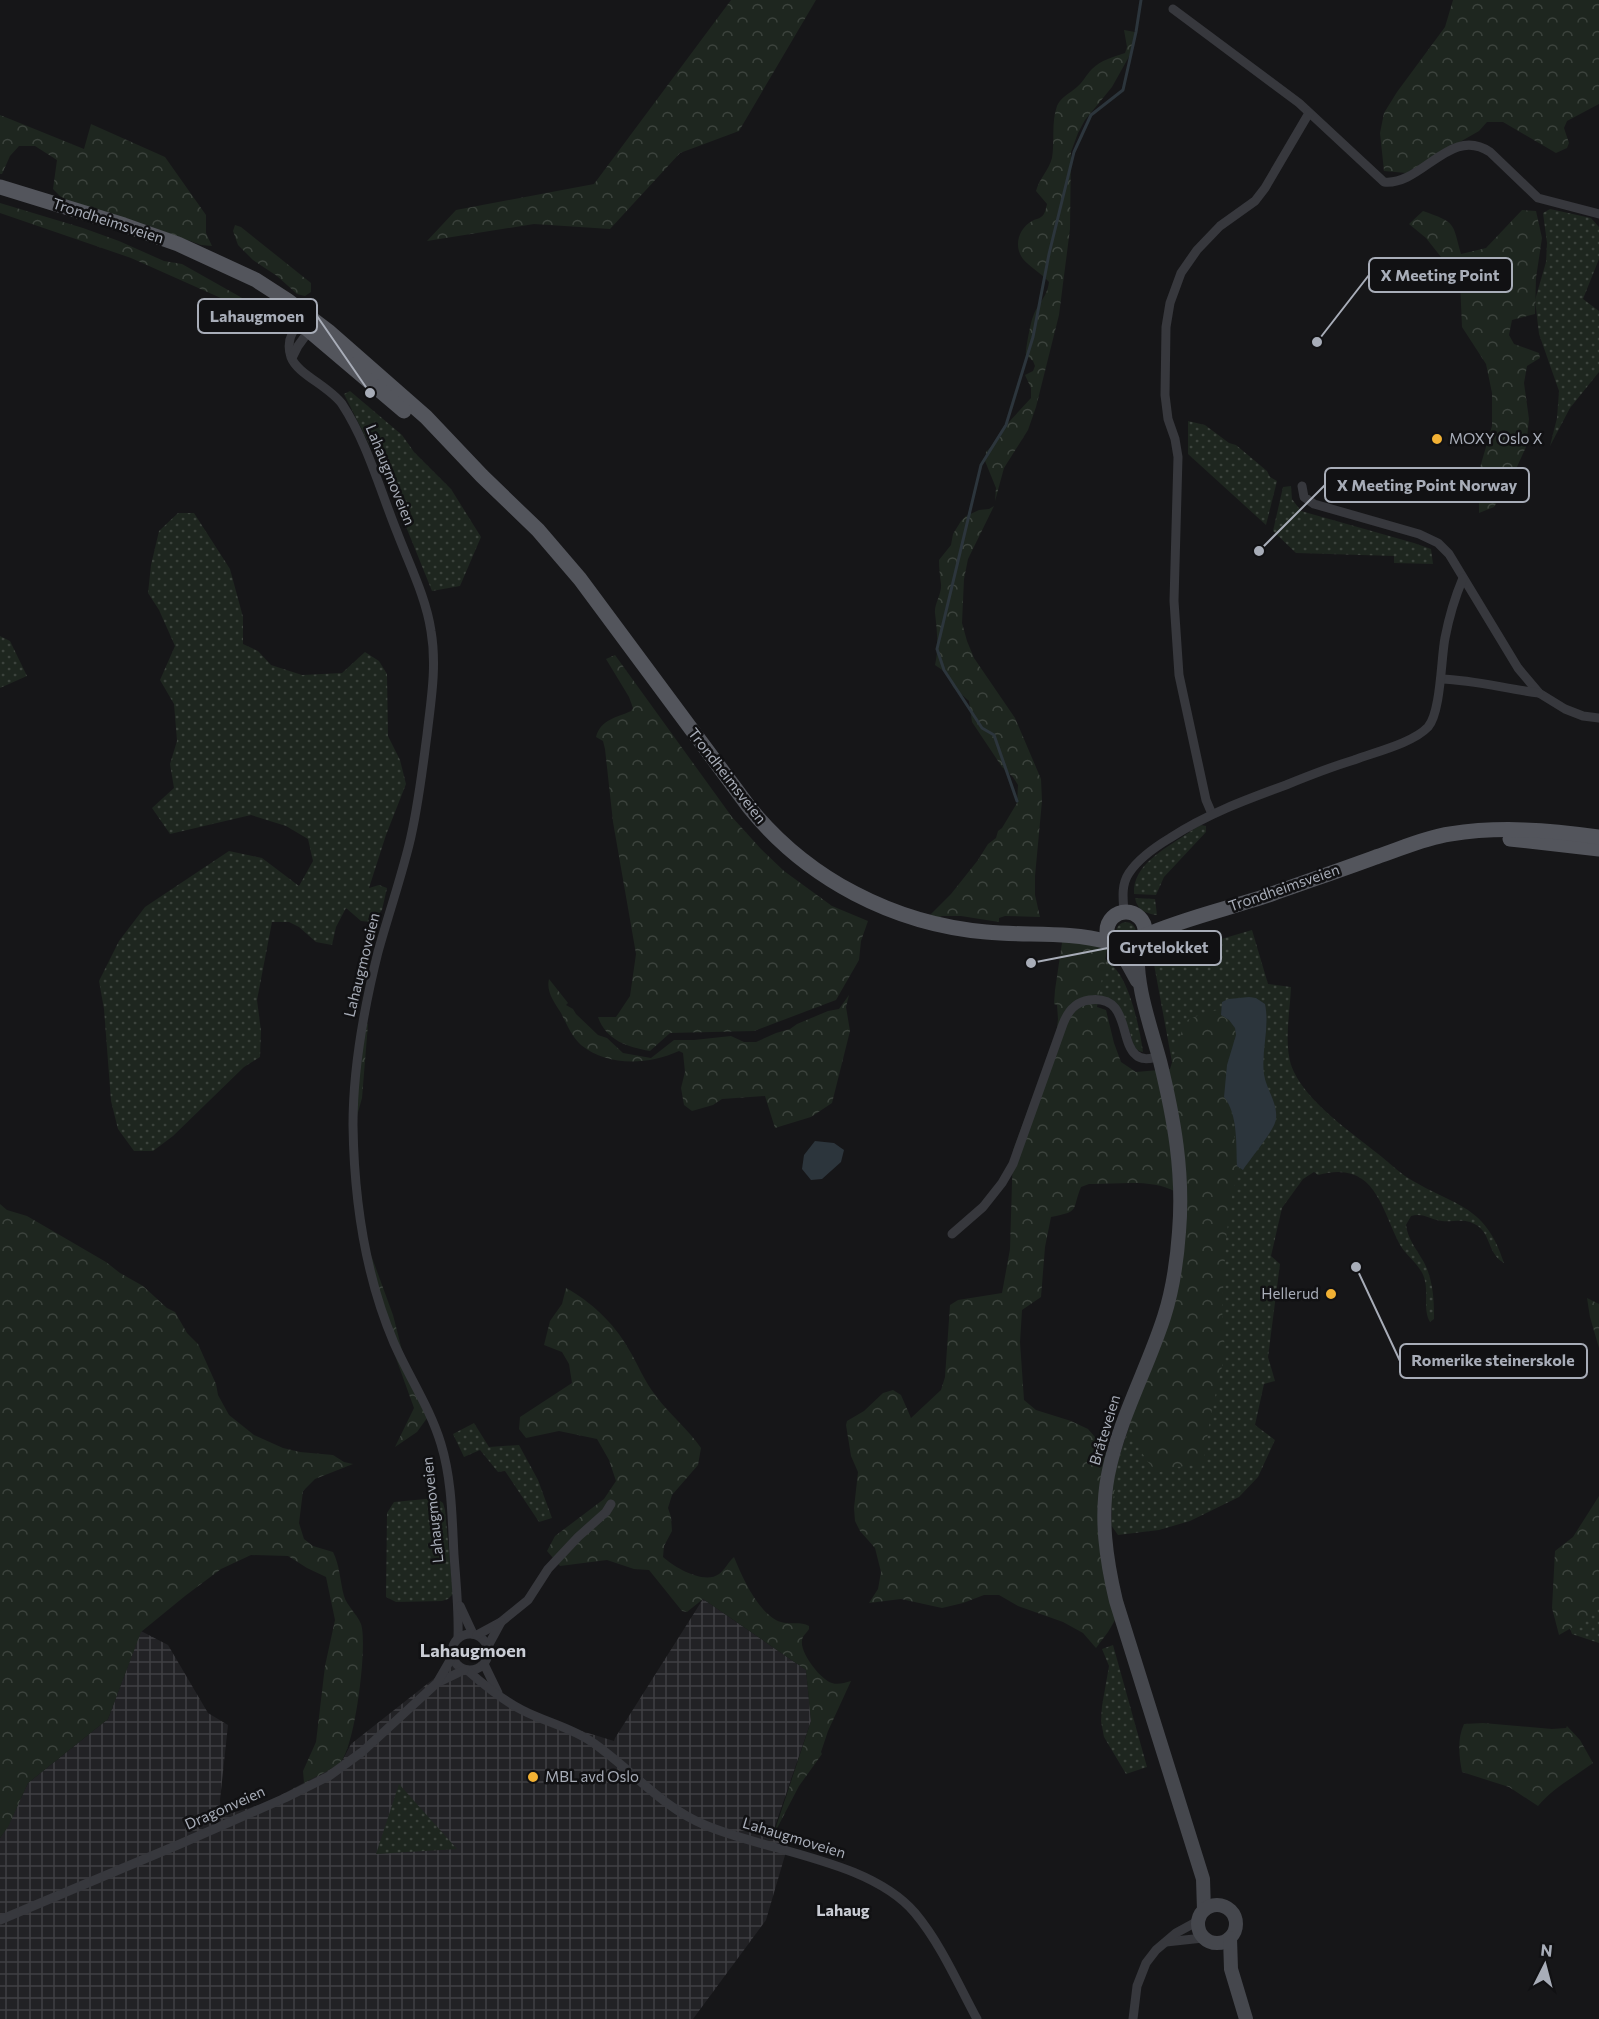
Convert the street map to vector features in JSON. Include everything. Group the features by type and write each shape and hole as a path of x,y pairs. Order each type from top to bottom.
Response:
{"main road":[{"name":"Trondheimsveien","path":"0,187 143,231 214,260 308,324 448,450 482,476 522,514 566,562 742,798 771,833 803,861 828,878 894,912 956,929 989,933 1061,933 1108,923"},
{"name":"Trondheimsveien","path":"1141,941 1191,917 1268,895 1423,840 1490,829 1534,830 1599,837"},
{"name":"Trondheimsveien","path":"1377,857 1451,843 1493,839 1535,840 1599,849"},
{"path":"1124,912 1136,915 1141,921 1144,928 1141,941 1130,950 1115,946 1106,931 1108,923 1114,916 1124,912"},
{"name":"Trondheimsveien","path":"1141,921 1191,917"},
{"name":"Trondheimsveien","path":"1061,933 1115,946"},
{"name":"Bråteveien","path":"1141,941 1141,988 1170,1103 1178,1149 1181,1204 1177,1251 1165,1314 1123,1421 1108,1476 1105,1501 1105,1539 1108,1568 1116,1601 1203,1879 1221,1906"},
{"name":"Bråteveien","path":"1115,946 1141,988"},
{"name":"Bråteveien","path":"1201,1916 1203,1879"},
{"path":"1208,1940 1222,1943 1230,1938 1236,1928 1231,1911 1221,1906 1212,1906 1201,1916 1199,1930 1231,1969"},
{"path":"1230,1938 1231,1969 1246,2019"}],"street":[{"path":"1173,9 1299,103 1384,182 1398,182 1460,146 1481,146 1538,198 1599,214"},
{"path":"1212,814 1206,800 1179,675 1174,601 1178,456 1168,419 1166,327 1170,303 1181,273 1197,250 1220,226 1255,201 1309,113"},
{"path":"292,358 289,340 308,324"},
{"path":"292,358 308,324"},
{"name":"Lahaugmoveien","path":"292,358 299,368 335,395 351,420 421,593 431,630 434,675 419,794 409,845 367,1000 357,1069 353,1129 361,1223 372,1275 394,1343 424,1404 444,1456 450,1491 459,1606 458,1638"},
{"path":"1302,486 1304,497 1314,504 1419,534 1438,543 1449,554 1518,668 1539,693 1565,709 1583,716 1599,718"},
{"path":"1124,912 1123,888 1133,867 1160,844 1192,823 1412,738 1427,728 1432,722 1441,679 1444,641 1450,615 1464,578"},
{"path":"1441,679 1479,682 1539,693"},
{"path":"952,1234 983,1208 1013,1164 1063,1024 1074,1006 1092,1000 1110,1005 1122,1018 1127,1040 1134,1054 1145,1059 1159,1057"},
{"path":"501,1622 488,1646 488,1656 484,1664 476,1670 466,1670 455,1663 452,1657 453,1647 458,1638 475,1635 501,1622 528,1600 548,1569 606,1512 611,1504"},
{"name":"Lahaugmoveien","path":"459,1606 475,1635"},
{"path":"475,1635 488,1646"},
{"name":"Dragonveien","path":"0,1920 315,1784 357,1756 437,1683 452,1657"},
{"path":"484,1664 498,1694"},
{"name":"Lahaugmoveien","path":"466,1670 520,1710 565,1727 592,1742 652,1792 692,1819 718,1830 849,1871 890,1890 907,1904 923,1924 977,2019"},
{"name":"Dragonveien","path":"437,1683 466,1670"},
{"path":"1133,2019 1135,1994 1142,1970 1152,1955 1166,1942 1201,1916"},
{"path":"1166,1942 1208,1940"}],"shaded area":[{"path":"1256,998 1265,1004 1267,1021 1264,1074 1275,1107 1276,1119 1267,1137 1243,1170 1237,1166 1234,1121 1229,1104 1224,1097 1227,1065 1236,1035 1235,1028 1229,1020 1221,1015 1222,1002 1228,999"},
{"path":"815,1141 834,1143 844,1150 841,1162 822,1179 811,1180 802,1169 804,1155"},
{"path":"703,1599 806,1670 811,1721 771,1838 788,1845 766,1920 693,2019 0,2019 0,1838 28,1783 108,1719 141,1631 168,1645 208,1713 228,1725 220,1800 221,1816 266,1803 341,1763 351,1744 455,1662 503,1700 575,1729 614,1741"}],"green space":[{"path":"731,0 816,0 739,131 680,153 610,229 534,224 427,241 456,210 594,184"},
{"path":"1453,0 1599,0 1599,104 1567,121 1564,128 1569,143 1567,148 1556,153 1503,122 1487,122 1479,131 1406,173 1384,171 1380,133 1384,113 1445,27"},
{"path":"1124,30 1135,32 1131,53 1112,87 1085,120 1071,152 1070,229 1059,315 1036,407 1028,430 1004,468 995,501 996,488 985,461 986,452 1031,398 1031,388 1025,375 1033,371 1035,366 1026,355 1027,342 1032,319 1049,282 1023,259 1018,249 1019,238 1027,224 1042,216 1046,209 1047,204 1036,191 1052,158 1054,119 1058,103 1096,66 1107,59 1125,53 1127,47"},
{"path":"0,115 84,149 91,124 165,157 206,215 206,233 212,246 201,245 144,224 63,199 53,189 57,160 35,146 19,146 10,156 0,174"},
{"path":"0,203 83,228 164,261 182,264 258,307 255,311 241,307 131,258 0,213"},
{"path":"1550,209 1591,218 1599,227 1599,259 1583,299 1599,311 1599,372 1570,408 1550,446 1557,418 1559,391 1539,334 1535,300 1546,262 1547,243 1543,213"},
{"path":"1522,210 1536,211 1542,238 1536,278 1535,314 1512,320 1509,335 1514,344 1539,353 1540,358 1527,366 1524,383 1529,419 1526,447 1511,480 1494,507 1479,513 1479,471 1492,426 1492,393 1486,364 1462,327 1460,281 1426,238 1409,224 1423,211 1442,218 1454,229 1461,254 1486,248"},
{"path":"235,225 241,227 311,283 311,292 305,296 297,294 277,276 253,260 238,245 233,231"},
{"path":"350,391 402,435 414,452 451,489 481,537 460,586 432,591 388,482 344,394"},
{"path":"1188,421 1205,425 1229,443 1236,445 1277,481 1266,525 1188,454"},
{"path":"1291,486 1292,499 1301,511 1431,549 1433,564 1394,563 1394,556 1296,553 1273,531 1283,487"},
{"path":"994,506 968,559 964,579 962,623 974,658 1015,718 1041,779 1042,801 1035,876 1035,895 1040,917 1005,916 999,918 999,922 961,916 942,916 926,925 926,919 951,894 988,844 996,838 998,831 1017,803 1018,785 1002,767 972,722 969,701 953,687 948,674 935,665 937,633 935,610 941,588 939,560 951,545 953,534 966,516"},
{"path":"178,513 194,513 230,569 243,617 243,644 258,651 271,665 302,675 342,673 365,652 379,661 387,674 388,736 400,760 406,784 369,888 379,885 387,888 382,910 371,922 361,921 346,908 336,927 332,945 316,942 299,927 289,922 272,922 257,1000 261,1031 260,1057 244,1067 173,1136 153,1151 134,1151 118,1129 111,1101 104,1009 99,981 119,941 145,907 229,851 262,858 299,886 313,861 308,839 286,826 251,815 170,834 152,808 174,788 170,764 177,741 174,704 160,680 175,646 159,610 148,593 151,565 159,531"},
{"path":"0,636 10,641 27,676 0,688"},
{"path":"615,655 732,817 761,849 784,871 832,906 868,921 861,941 859,960 836,1000 754,1031 670,1033 650,1051 618,1041 602,1025 598,1017 616,1017 630,996 636,954 613,822 605,749 603,741 596,737 601,726 633,708 629,697 606,659"},
{"path":"1201,825 1206,826 1206,832 1164,877 1156,895 1134,894 1138,875 1144,866 1160,852"},
{"path":"1135,898 1155,899 1157,915 1143,911"},
{"path":"1126,922 1133,925 1136,932 1133,939 1126,942 1119,939 1116,932 1119,925"},
{"path":"1252,930 1268,984 1291,987 1289,1056 1297,1078 1305,1090 1338,1122 1405,1176 1465,1208 1476,1217 1487,1228 1504,1263 1494,1253 1486,1236 1477,1226 1467,1221 1442,1221 1423,1216 1411,1216 1406,1225 1407,1230 1425,1265 1432,1286 1434,1319 1430,1322 1423,1275 1399,1243 1372,1189 1352,1174 1337,1172 1318,1175 1314,1172 1303,1179 1282,1208 1271,1256 1280,1264 1268,1357 1275,1381 1264,1384 1255,1425 1275,1440 1258,1477 1239,1497 1190,1521 1159,1530 1118,1535 1111,1525 1114,1472 1136,1406 1173,1315 1177,1089 1153,959"},
{"path":"1063,936 1109,938 1097,1007 1106,1010 1121,1062 1136,1072 1170,1069 1185,1021 1202,1014 1221,1009 1221,1015 1235,1028 1236,1035 1227,1065 1229,1105 1239,1168 1231,1200 1226,1239 1222,1309 1225,1353 1211,1414 1203,1464 1177,1467 1157,1473 1140,1448 1129,1420 1167,1313 1176,1192 1156,1185 1133,1183 1089,1184 1081,1187 1074,1209 1051,1217 1045,1247 1041,1297 1022,1310 1020,1342 1024,1400 1036,1410 1088,1429 1100,1443 1109,1460 1116,1483 1109,1523 1114,1566 1124,1605 1096,1648 1083,1633 1063,1622 1018,1606 999,1595 984,1595 942,1608 901,1599 869,1603 878,1589 881,1572 875,1548 860,1531 855,1521 858,1472 851,1456 846,1425 847,1421 864,1411 883,1393 893,1390 901,1395 911,1418 941,1390 945,1377 950,1305 958,1300 1002,1293 1010,1249 1013,1150 1056,1035 1058,1019 1057,1005 1054,1004"},
{"path":"1100,955 1116,969 1128,992 1135,1012 1143,1052 1136,1048 1127,1026 1116,1012 1072,972"},
{"path":"549,979 568,1003 566,1005 573,1009 598,1035 607,1038 623,1053 651,1058 674,1040 731,1036 744,1042 756,1042 828,1011 839,1009 849,995 846,1007 850,1031 832,1103 811,1117 775,1128 765,1096 722,1099 713,1105 692,1111 684,1105 681,1088 685,1072 683,1053 679,1051 654,1059 629,1062 603,1057 592,1052 578,1042 570,1030 551,997"},
{"path":"368,1024 362,1098 357,1116 356,1151 367,1244 393,1315 406,1366 430,1414 417,1432 395,1447 414,1408 393,1350 368,1263 354,1148 362,1025"},
{"path":"0,1204 7,1210 27,1216 106,1262 143,1286 167,1308 175,1312 187,1333 198,1344 216,1384 218,1395 229,1415 254,1435 283,1448 333,1455 344,1462 353,1464 315,1479 303,1491 299,1523 304,1539 313,1546 333,1552 339,1568 344,1596 361,1624 363,1635 359,1696 351,1738 340,1763 332,1768 304,1783 303,1771 316,1742 325,1666 335,1620 326,1577 288,1556 251,1555 221,1569 141,1632 108,1719 28,1783 8,1827 0,1838"},
{"path":"566,1288 584,1299 609,1321 661,1403 701,1448 698,1465 672,1495 668,1508 672,1531 664,1546 663,1557 682,1570 698,1576 713,1577 719,1574 734,1557 752,1594 765,1612 781,1622 809,1626 802,1646 817,1672 832,1683 851,1681 828,1731 822,1754 799,1786 773,1836 811,1721 806,1670 703,1599 687,1612 682,1611 649,1570 634,1569 607,1560 560,1566 547,1551 555,1536 604,1499 616,1481 609,1460 597,1439 559,1431 526,1438 519,1429 520,1417 572,1383 569,1364 562,1352 544,1345 550,1321 562,1304"},
{"path":"1587,1298 1599,1304 1599,1348 1590,1317"},
{"path":"474,1423 489,1447 519,1445 538,1480 552,1518 539,1522 505,1471 498,1472 480,1450 464,1457 453,1434"},
{"path":"1599,1496 1599,1604 1582,1622 1559,1635 1552,1608 1555,1551 1573,1537"},
{"path":"436,1498 443,1503 445,1510 453,1594 442,1601 396,1602 386,1597 387,1513 394,1502"},
{"path":"1599,1512 1599,1643 1572,1634 1564,1613"},
{"path":"1113,1645 1147,1767 1126,1774 1104,1737 1101,1721 1109,1666 1102,1649"},
{"path":"1483,1723 1552,1729 1567,1726 1580,1740 1593,1763 1557,1788 1538,1806 1509,1787 1462,1772 1459,1754 1464,1724"},
{"path":"399,1784 457,1849 376,1854"}],"waterway":[{"path":"1017,801 994,735 982,728 944,670 937,649 981,465 1006,425 1033,337 1049,254 1074,152 1091,115 1123,90 1141,0"}],"place":[{"name":"X Meeting Point","path":"1317,342"},
{"name":"Lahaugmoen","path":"370,393"},
{"name":"MOXY Oslo X","path":"1437,439"},
{"name":"X Meeting Point Norway","path":"1259,551"},
{"name":"Grytelokket","path":"1031,963"},
{"name":"Romerike steinerskole","path":"1356,1267"},
{"name":"Hellerud","path":"1331,1294"},
{"name":"MBL avd Oslo","path":"533,1777"}],"district":[{"name":"Lahaugmoen","path":"473,1651"},
{"name":"Lahaug","path":"843,1910"}]}
